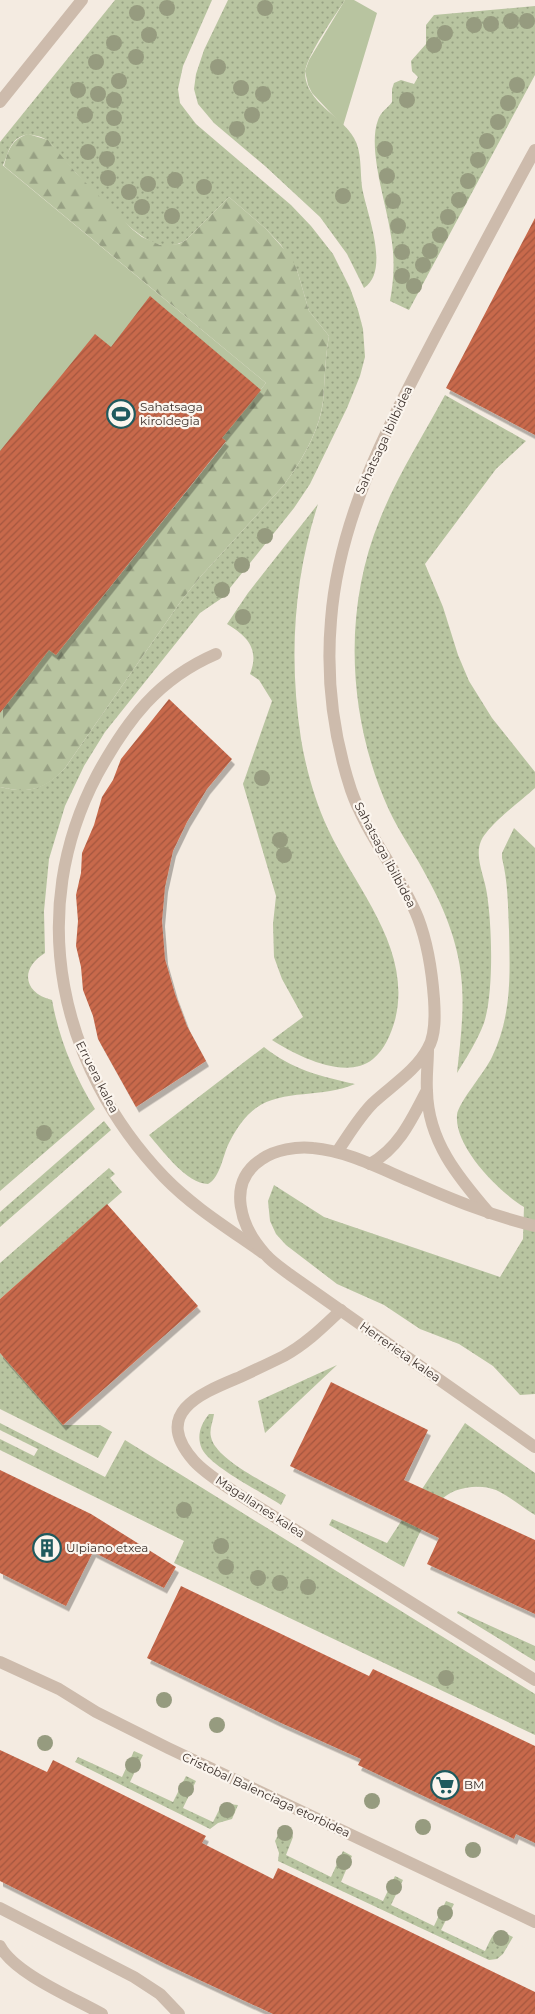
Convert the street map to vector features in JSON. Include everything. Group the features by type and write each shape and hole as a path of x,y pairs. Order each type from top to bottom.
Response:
{"street":[{"path":"0,102 82,0"},
{"name":"Sahatsaga ibilbidea","path":"489,1213 458,1177 441,1149 432,1124 427,1090 428,1049 434,1017 432,978 427,947 418,918 408,897 361,815 343,763 331,695 329,657 334,589 342,549 354,507 383,437 535,150"},
{"name":"Erruera kalea","path":"216,654 198,662 163,685 134,718 107,756 72,831 59,896 58,943 65,994 78,1040 98,1085 119,1119 152,1162 176,1188 201,1210 265,1254"},
{"path":"336,1152 369,1108 396,1084 428,1049"},
{"path":"370,1164 383,1156 395,1144 408,1126 427,1090"},
{"path":"265,1254 244,1220 239,1193 246,1175 260,1160 282,1151 313,1148 336,1152 489,1213 535,1226"},
{"name":"Herrerieta kalea","path":"265,1254 289,1274 534,1445"},
{"name":"Magallanes kalea","path":"341,1310 305,1343 207,1391 188,1404 179,1419 178,1429 186,1450 204,1470 233,1491 535,1680"},
{"name":"Cristobal Balenciaga etorbidea","path":"0,1662 59,1689 104,1716 535,1922"},
{"path":"0,1908 134,1977 160,1994 178,2014"},
{"path":"0,1946 7,1957 28,1974 102,2014"}],"green space":[{"path":"115,0 212,0 183,66 178,89 180,103 196,124 291,205 311,226 333,254 350,288 358,310 363,329 365,357 360,376 347,408 310,484 294,508 222,598 200,613 105,732 84,766 65,806 49,859 44,911 45,953 31,966 28,979 30,986 35,992 42,997 52,1000 68,1056 80,1083 95,1109 0,1191 0,787 20,790 36,788 50,781 65,768 181,601 201,576 284,485 314,435 323,402 329,336 309,311 297,270 281,245 266,229 229,197 186,240 174,245 161,245 137,233 109,208 60,156 49,141 34,135 22,136 13,142 0,170 0,142"},
{"path":"228,0 345,0 315,47 306,66 305,73 311,93 341,122 357,143 362,187 372,225 376,255 376,268 372,280 364,288 347,254 320,217 265,166 214,123 198,104 194,89 196,74 204,50"},
{"path":"345,0 354,0 377,13 343,126 312,93 305,71 309,60"},
{"path":"535,6 535,75 409,310 390,301 393,253 389,223 376,161 375,132 379,117 392,102 394,83 401,80 414,84 418,77 412,71 411,61 426,44 426,25 434,15"},
{"path":"28,134 48,140 76,173 133,230 142,237 160,245 179,244 186,240 229,197 266,229 291,257 297,270 309,311 329,336 323,401 318,424 309,445 291,475 181,601 65,768 43,786 20,790 0,787 0,713 49,650 56,655 226,442 222,438 266,383 4,166 14,142"},
{"name":"Sahatsaga kiroldegia","path":"0,163 266,383 222,438 226,441 56,655 49,651 0,713"},
{"path":"445,395 526,441 496,469 425,564 443,607 458,655 469,681 492,718 535,772 535,788 490,828 479,847 479,860 487,894 490,923 491,977 484,1023 475,1043 457,1073 462,997 461,972 455,944 441,904 393,819 375,775 358,703 355,665 355,628 368,554 394,487"},
{"path":"318,504 303,562 298,591 295,680 301,739 312,785 323,818 379,920 389,944 396,969 398,994 395,1020 384,1046 373,1059 362,1065 349,1068 322,1064 308,1059 272,1040 303,1017 282,979 274,957 273,924 276,896 243,784 272,701 259,680 250,674 253,657 250,644 240,633 227,624 248,593"},
{"path":"514,828 535,848 535,1394 520,1395 493,1366 459,1344 420,1329 384,1305 337,1284 286,1245 276,1234 270,1221 268,1201 274,1185 324,1217 500,1277 523,1239 524,1207 491,1180 470,1154 458,1128 457,1115 462,1103 492,1057 503,1026 509,979 509,930 507,885 502,853"},
{"path":"264,1047 296,1067 355,1084 330,1091 278,1098 256,1108 235,1132 216,1176 208,1184 200,1183 175,1165 149,1135"},
{"path":"104,1121 111,1130 0,1227 0,1212"},
{"path":"109,1168 115,1174 110,1178 122,1192 0,1299 0,1263"},
{"path":"0,1353 63,1425 100,1425 112,1432 98,1458 0,1409"},
{"path":"337,1365 265,1433 258,1401"},
{"path":"209,1414 214,1414 211,1437 222,1454 243,1470 286,1495 281,1505 238,1479 207,1456 200,1444 199,1435"},
{"path":"0,1423 105,1477 125,1440 535,1694 535,1735 174,1563 184,1541 0,1450 0,1439 34,1456 38,1449 0,1430"},
{"path":"465,1423 535,1473 535,1515 496,1490 474,1487 458,1490 444,1497 434,1509 404,1567 329,1525 332,1519 387,1543"},
{"path":"458,1611 535,1646 535,1661 457,1613"},
{"path":"134,1751 143,1755 130,1782 173,1802 186,1776 196,1781 183,1808 213,1822 221,1806 227,1804 238,1805 232,1819 218,1823 210,1829 75,1762 78,1757 122,1777"},
{"path":"283,1825 290,1831 293,1837 286,1855 331,1877 343,1851 352,1856 341,1882 383,1901 395,1876 403,1880 391,1905 434,1926 446,1901 454,1904 441,1930 485,1951 492,1937 497,1932 513,1937 503,1954 497,1959 489,1960 278,1861 279,1853 275,1841"}],"building":[{"path":"535,218 535,435 446,388"},
{"name":"Sahatsaga kiroldegia","path":"150,296 261,390 222,438 226,441 56,655 49,650 0,713 0,451 95,334 111,347"},
{"path":"169,699 232,759 207,789 187,822 173,851 165,887 162,921 165,959 175,994 187,1026 206,1061 136,1107 98,1039 93,1016 83,990 81,967 76,946 78,921 76,895 81,873 82,853 94,825 102,797 113,780 121,759"},
{"path":"107,1204 198,1306 63,1425 0,1353 0,1299"},
{"path":"331,1382 428,1430 404,1480 535,1540 535,1614 427,1564 439,1538 290,1466"},
{"name":"Ulpiano etxea","path":"0,1470 91,1514 176,1567 164,1588 93,1552 66,1606 0,1573"},
{"path":"181,1586 369,1676 373,1669 535,1746 535,1843 516,1834 514,1839 358,1765 361,1759 281,1723 147,1658"},
{"path":"0,1750 47,1772 53,1760 206,1836 202,1843 273,1879 278,1868 535,1992 535,2014 273,2014 165,1964 0,1881"}],"place":[{"name":"Sahatsaga kiroldegia","path":"121,414"},
{"name":"Ulpiano etxea","path":"47,1548"},
{"name":"BM","path":"445,1785"}]}
